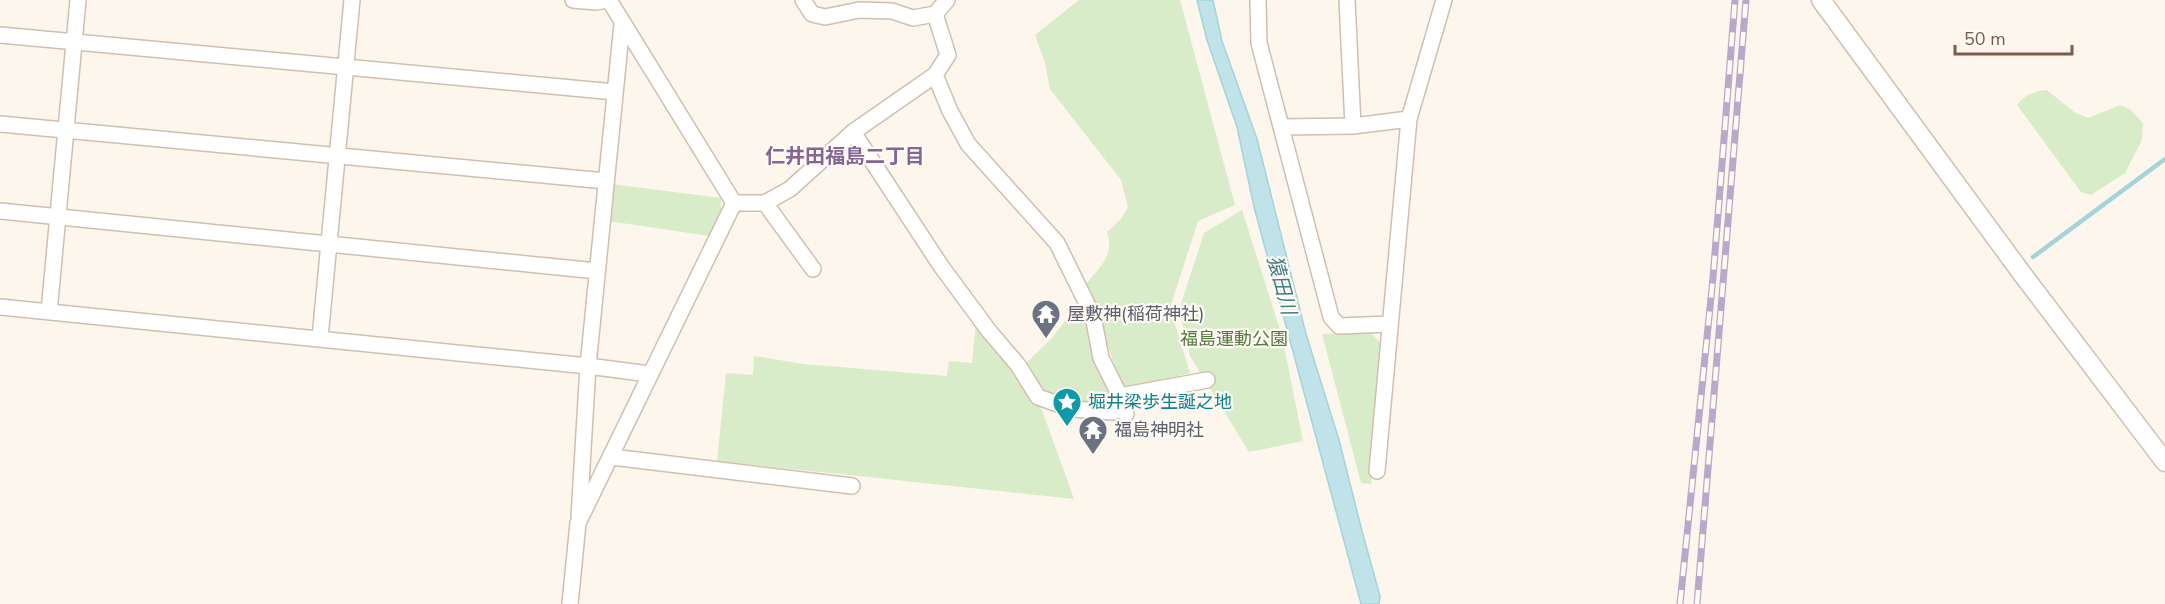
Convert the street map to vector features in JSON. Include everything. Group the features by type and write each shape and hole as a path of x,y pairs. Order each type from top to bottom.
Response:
{"street":[{"path":"49,312 78,0"},
{"path":"320,338 352,0"},
{"path":"573,0 596,2 608,0 734,203"},
{"path":"803,0 812,14 825,17 859,10 892,11 914,18 935,14 947,0"},
{"path":"1258,0 1259,43 1331,317 1339,326 1390,324"},
{"path":"1347,0 1353,126"},
{"path":"1377,471 1409,119 1444,0"},
{"path":"1821,0 2023,275 2165,462"},
{"path":"734,203 765,203 790,189 853,132 935,75 948,55 935,14"},
{"path":"570,604 578,523 588,366 622,24"},
{"path":"0,35 615,92"},
{"path":"935,75 950,111 968,144 1057,243 1082,289 1093,316 1101,358 1123,406"},
{"path":"1281,128 1353,126 1409,119"},
{"path":"0,124 606,181"},
{"path":"853,132 941,266 989,331 1018,365 1038,397 1072,409 1113,412 1123,406 1207,380"},
{"path":"578,523 734,203"},
{"path":"765,203 813,269"},
{"path":"0,211 597,271"},
{"path":"0,307 320,338 650,374"},
{"path":"612,457 852,486"}],"green space":[{"path":"1079,0 1180,0 1235,205 1198,221 1170,308 1190,373 1123,389 1086,284 1108,254 1107,232 1121,219 1128,207 1121,180 1050,89 1045,63 1035,35"},
{"path":"2047,90 2074,112 2088,118 2120,105 2131,110 2143,123 2142,140 2125,173 2091,195 2081,192 2017,105 2030,94"},
{"path":"611,184 721,198 721,215 710,236 608,221"},
{"name":"福島運動公園","path":"1242,210 1282,336 1303,441 1249,452 1190,356 1179,310 1204,233"},
{"path":"1079,303 1098,367 1114,400 1105,406 1060,400 1044,393 1026,363 1052,338"},
{"path":"976,322 1014,365 1042,410 1074,499 717,461 726,373 753,375 754,356 804,364 947,376 949,361 972,363"},
{"path":"1371,333 1382,344 1371,484 1361,483 1322,334"}],"water":[{"name":"猿田川","path":"1197,0 1213,0 1222,41 1257,139 1306,334 1339,440 1380,596 1379,604 1361,604 1254,207 1237,127 1207,40"}],"waterway":[{"path":"2033,257 2165,159"}],"railway":[{"path":"1680,604 1713,278 1735,0"},
{"path":"1697,604 1746,0"}],"place":[{"name":"屋敷神(稲荷神社)","path":"1046,340"},
{"name":"堀井梁歩生誕之地","path":"1067,428"},
{"name":"福島神明社","path":"1093,456"}],"district":[{"name":"仁井田福島二丁目","path":"845,156"}]}
